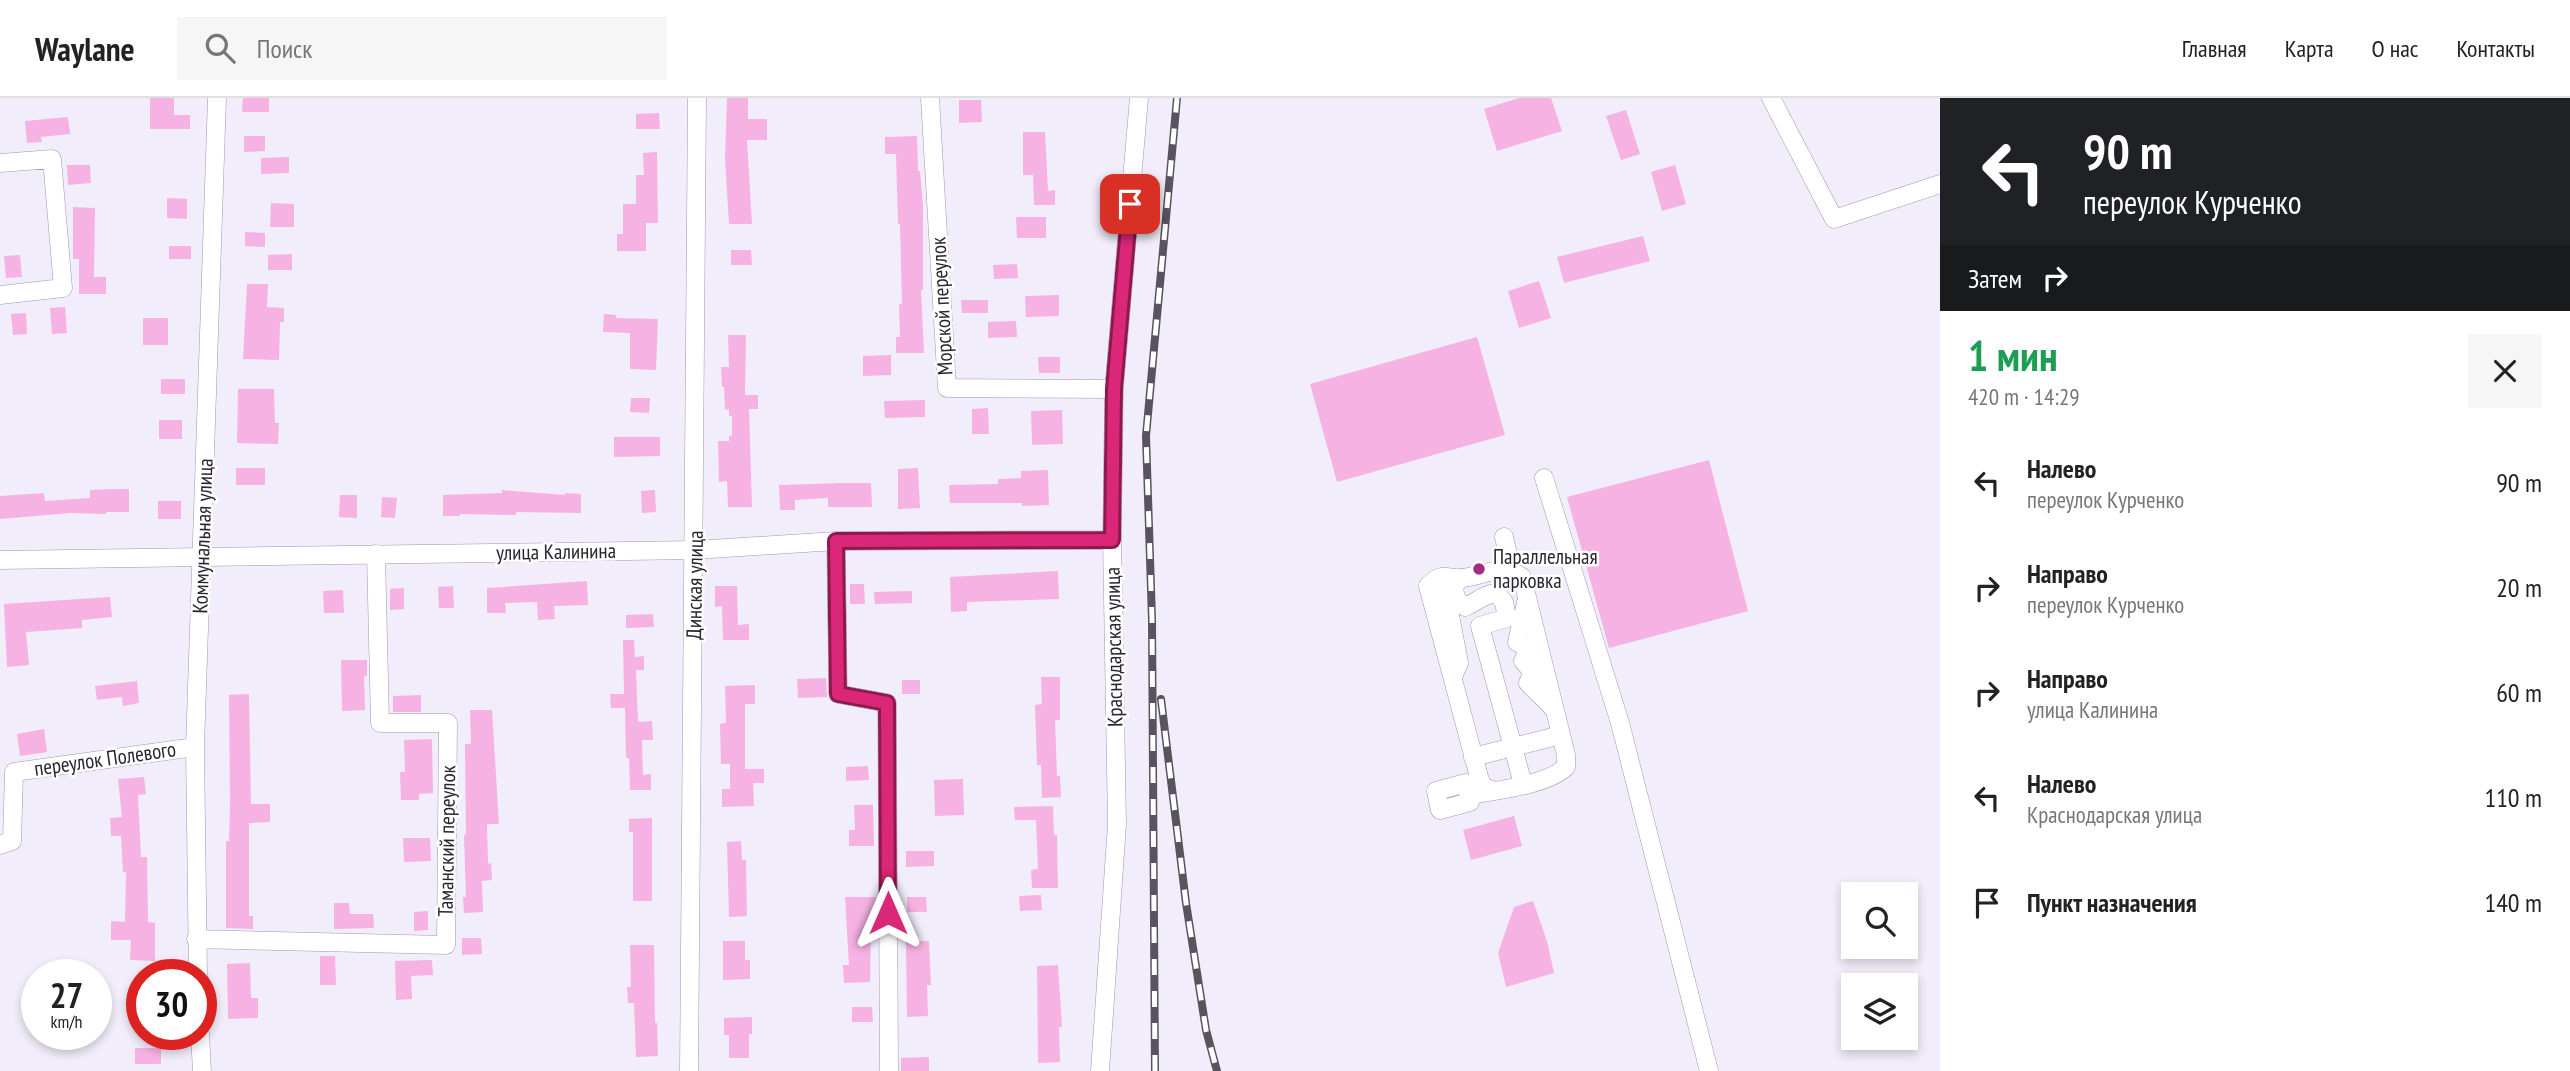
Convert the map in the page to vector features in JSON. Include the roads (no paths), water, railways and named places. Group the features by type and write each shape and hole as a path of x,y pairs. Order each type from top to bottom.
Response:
{"street":[{"name":"Коммунальная улица","path":"197,959 195,747 217,98"},
{"name":"Динская улица","path":"689,1071 697,98"},
{"name":"Морской переулок","path":"930,98 947,388 1114,389"},
{"name":"Краснодарская улица","path":"1100,1071 1117,824 1112,540 1114,389 1139,98"},
{"path":"1771,98 1834,219 1940,184"},
{"path":"0,163 52,159 63,288 0,295"},
{"path":"1544,478 1620,723 1709,1071"},
{"path":"1504,537 1512,571"},
{"name":"улица Калинина","path":"0,560 695,550 836,541 1112,540"},
{"path":"836,541 838,694 887,703 889,1071"},
{"name":"Таманский переулок","path":"196,939 446,945 448,723 380,723 376,554"},
{"path":"1498,570 1512,571 1522,578 1566,755 1566,767 1557,775 1495,791 1472,787 1473,757 1428,586 1435,578 1498,570"},
{"path":"1452,577 1450,613 1459,663 1452,678"},
{"path":"1452,577 1457,600 1465,607 1473,604 1483,594 1496,593 1504,602 1507,618 1480,626 1523,784"},
{"path":"1473,757 1561,734"},
{"name":"переулок Полевого","path":"0,845 12,841 14,772 195,747"},
{"path":"201,1050 202,1071"}],"railway":[{"path":"1155,1071 1152,619 1146,436 1177,98"},
{"path":"1161,699 1186,903 1206,1030 1217,1071"}],"place":[{"name":"Параллельная парковка","path":"1479,569"}]}
